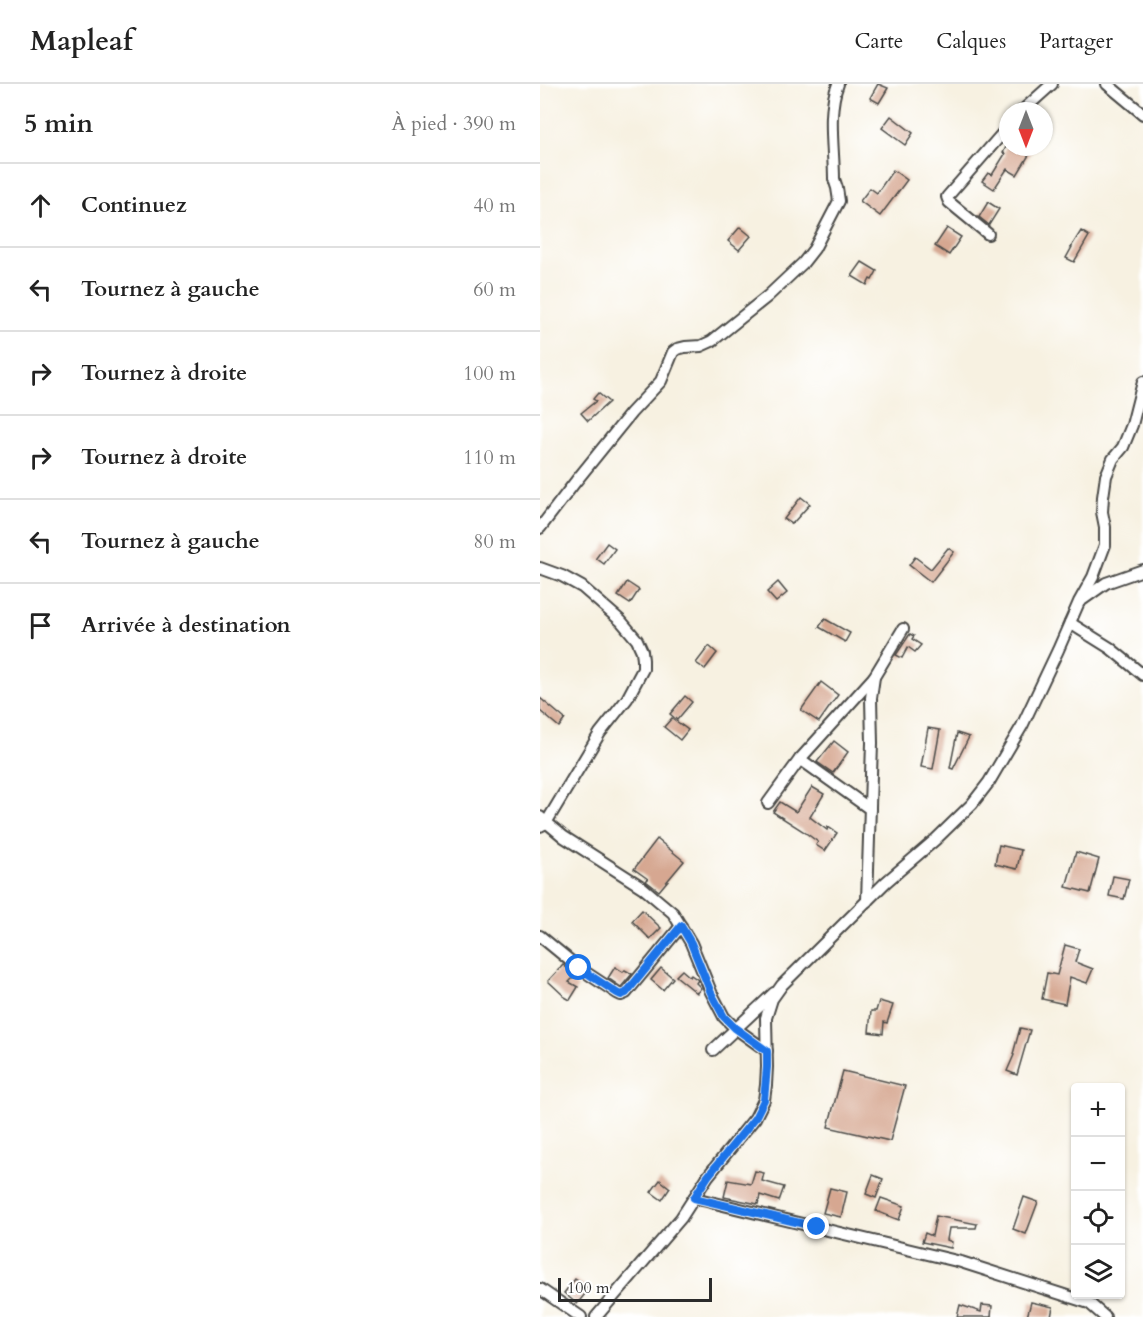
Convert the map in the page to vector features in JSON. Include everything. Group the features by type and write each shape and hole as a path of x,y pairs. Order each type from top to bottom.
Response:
{"street":[{"path":"540,528 631,413 661,381 673,352 685,347 701,346 712,341 768,296 804,263 814,249 839,201 834,179 832,118 833,100 838,84"},
{"path":"1032,102 1052,84"},
{"path":"1107,84 1143,114"},
{"path":"988,234 949,202 947,197 999,137"},
{"path":"713,1050 867,901 964,812 989,782 1022,726 1079,602 1093,577 1105,545 1102,512 1106,476 1113,459 1123,447 1132,425 1143,382"},
{"path":"540,568 582,587 621,621 637,640 643,660 643,669 627,699 600,733 542,822 642,887 672,913 691,943 724,1017 735,1028 767,1051"},
{"path":"1079,602 1106,583 1143,570"},
{"path":"1070,623 1110,648 1143,675"},
{"path":"768,803 800,759 874,677 903,629"},
{"path":"867,901 872,743 871,698 874,677"},
{"path":"800,759 870,809"},
{"path":"540,936 579,968 621,995 626,993 681,926"},
{"path":"596,1317 681,1218 708,1176 755,1118 764,1100 767,1067 766,1018 772,999 782,985"},
{"path":"694,1198 961,1262 1089,1303 1105,1317"},
{"path":"540,1289 581,1317"}],"building":[{"path":"878,84 888,88 879,103 870,98"},
{"path":"891,116 913,133 905,145 882,128"},
{"path":"1004,156 1028,156 1017,175 1007,169 994,189 982,181 988,173 992,175"},
{"path":"893,170 907,180 880,216 860,201 870,188 877,193"},
{"path":"988,202 999,209 989,225 979,217"},
{"path":"740,227 751,236 739,250 728,241"},
{"path":"947,228 961,237 949,255 935,246"},
{"path":"1081,231 1089,236 1074,262 1066,258"},
{"path":"862,262 877,271 867,285 852,276"},
{"path":"598,393 609,402 588,421 581,413 596,401 593,399"},
{"path":"801,497 810,504 792,524 784,519"},
{"path":"607,543 615,549 604,564 596,558"},
{"path":"948,548 954,552 931,582 909,565 915,557 931,569"},
{"path":"627,582 639,590 630,604 618,596"},
{"path":"778,582 787,593 776,602 767,592"},
{"path":"825,619 850,633 845,642 819,627"},
{"path":"910,634 914,636 912,639 921,645 915,652 908,647 902,658 896,655"},
{"path":"709,646 717,653 705,669 696,663"},
{"path":"821,682 838,695 819,722 801,710"},
{"path":"685,696 692,702 677,720 670,714"},
{"path":"540,698 565,719 559,727 540,711"},
{"path":"672,718 688,730 680,740 664,727"},
{"path":"928,728 940,730 933,769 921,767"},
{"path":"957,733 969,737 953,769 950,768"},
{"path":"834,741 848,752 833,773 817,762"},
{"path":"812,787 824,794 810,817 827,830 828,827 837,833 825,851 816,845 818,842 773,812 780,802 796,812"},
{"path":"657,839 684,861 659,891 634,869"},
{"path":"999,845 1021,850 1017,869 995,864"},
{"path":"1076,852 1099,859 1090,893 1066,887"},
{"path":"1113,876 1129,879 1124,899 1109,896"},
{"path":"642,910 661,928 650,939 632,921"},
{"path":"1065,945 1079,949 1075,962 1093,969 1087,983 1070,977 1065,1004 1042,999 1047,973 1057,975"},
{"path":"563,965 576,975 569,982 578,987 570,1000 548,981"},
{"path":"615,967 632,974 621,987 608,978"},
{"path":"661,968 673,978 663,990 651,980"},
{"path":"682,970 698,980 696,983 701,988 697,993 676,976"},
{"path":"879,1001 893,1005 887,1023 884,1022 883,1034 869,1032 871,1011 876,1011"},
{"path":"1020,1028 1030,1030 1017,1075 1007,1071 1014,1055"},
{"path":"843,1071 905,1086 890,1141 828,1127"},
{"path":"755,1171 764,1173 762,1181 784,1187 779,1201 760,1195 758,1204 724,1197 728,1180 751,1184"},
{"path":"873,1175 883,1179 876,1198 866,1194"},
{"path":"660,1180 670,1188 662,1200 651,1192"},
{"path":"830,1188 847,1192 841,1217 823,1213"},
{"path":"1024,1197 1038,1202 1026,1234 1013,1229"},
{"path":"881,1198 904,1206 899,1220 876,1211"},
{"path":"936,1216 977,1224 976,1228 949,1228 947,1240 952,1242 951,1248 922,1242 925,1233 932,1236"},
{"path":"575,1279 589,1289 577,1304 564,1293"},
{"path":"1031,1302 1053,1307 1051,1317 1027,1317"},
{"path":"960,1305 981,1312 982,1305 992,1306 991,1317 957,1317"}],"route":[{"path":"579,968 617,993 621,995 626,993 681,926 724,1017 735,1028 767,1051 764,1100 755,1118 708,1176 694,1198 817,1227"}]}
